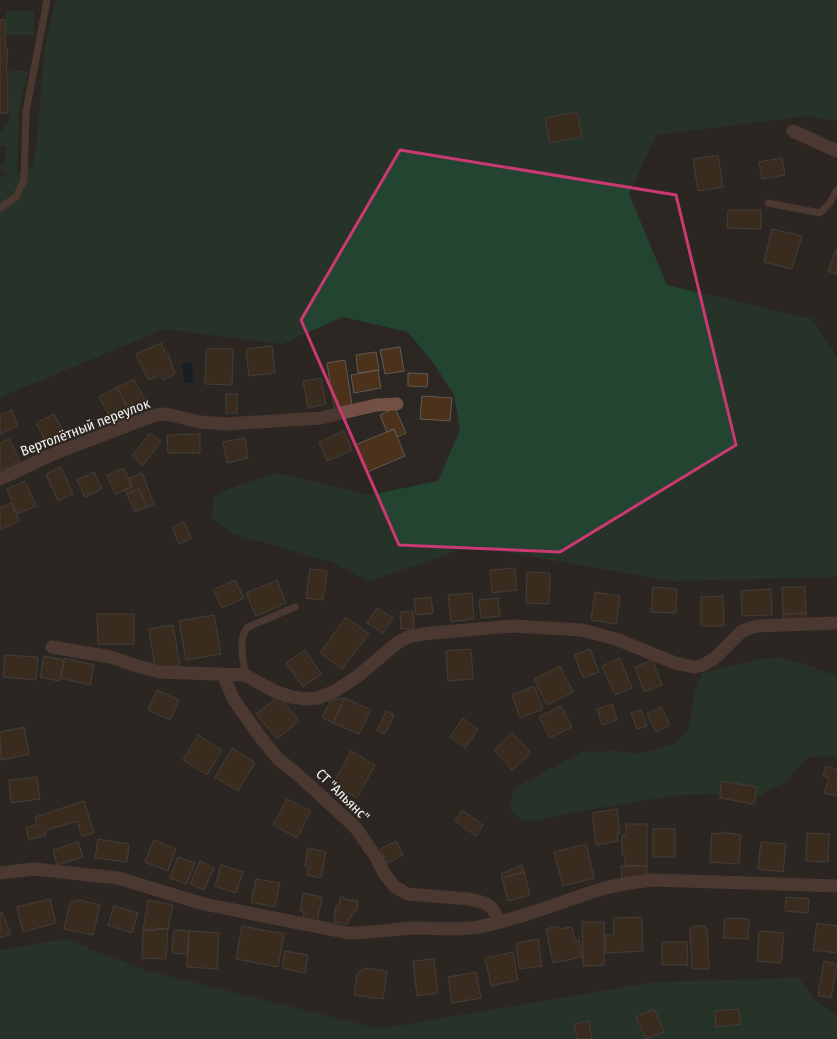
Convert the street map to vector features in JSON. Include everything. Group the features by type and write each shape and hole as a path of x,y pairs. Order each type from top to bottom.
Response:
{"street":[{"path":"793,131 837,151"},
{"name":"Вертолётный переулок","path":"0,479 51,455 155,415 166,414 200,422 225,424 321,418 376,405 397,404"},
{"path":"52,647 111,657 136,666 160,672 245,675 291,697 318,698 336,691 358,676 397,643 410,636 512,626 582,630 616,639 675,663 694,667 703,665 715,658 742,631 756,626 836,623"},
{"name":"СТ \"Альянс\"","path":"223,675 234,700 278,759 296,773 355,827 394,886 407,894 469,899 485,903 492,908 500,922"},
{"path":"0,873 34,869 118,878 204,904 349,933 372,933 405,929 454,929 482,927 534,913 602,889 624,883 653,880 837,886"}],"lane":[{"path":"0,208 16,197 24,180 26,112 47,0"},
{"path":"768,203 820,214 829,204 837,190"},
{"path":"245,675 242,644 243,632 248,627 295,607"}],"highlighted area":[{"path":"400,150 676,195 736,445 560,552 399,545 301,320"}],"green space":[{"path":"56,0 837,0 837,121 807,116 656,135 629,194 667,285 812,319 837,357 837,577 671,581 471,546 369,581 332,562 231,533 212,518 214,496 239,485 276,473 370,495 438,481 460,430 454,395 434,364 408,332 343,317 282,344 165,329 0,397 0,176 6,175 4,171 0,170 0,164 5,164 6,147 0,146 0,133 9,121 10,71 28,71 19,108 17,174 33,165 37,140 45,45"},
{"path":"6,11 34,11 34,35 6,35"},
{"path":"782,658 802,663 837,676 837,756 809,757 785,782 756,797 736,794 678,795 562,814 542,820 523,821 510,809 514,788 583,752 616,751 637,754 657,750 675,743 689,729 695,691 702,673 762,659"},
{"path":"65,939 144,970 380,1029 654,982 799,978 814,1000 837,1016 837,1039 0,1039 0,950"}],"water":[{"path":"192,363 193,383 184,383 182,364"}],"building":[{"path":"5,19 5,48 8,48 6,73 8,73 8,113 0,113 0,20"},
{"path":"577,112 582,137 550,143 545,118"},
{"path":"718,155 723,187 698,191 693,159"},
{"path":"782,158 785,175 762,179 759,162"},
{"path":"728,210 761,210 761,229 727,228"},
{"path":"772,229 802,236 792,269 764,262"},
{"path":"837,250 837,275 828,271"},
{"path":"161,343 166,354 168,353 175,374 163,380 161,375 148,380 136,354"},
{"path":"272,346 275,373 249,376 246,349"},
{"path":"400,347 404,371 385,374 380,350"},
{"path":"206,349 233,349 232,385 205,384"},
{"path":"376,352 379,370 358,373 356,355"},
{"path":"345,360 352,405 334,408 327,363"},
{"path":"378,370 381,388 354,393 351,375"},
{"path":"408,373 428,374 427,387 408,386"},
{"path":"321,378 326,404 308,408 303,381"},
{"path":"134,379 148,406 132,415 117,387"},
{"path":"117,387 132,415 119,422 115,414 110,417 99,397"},
{"path":"226,394 237,394 237,413 226,413"},
{"path":"422,396 452,398 450,421 420,419"},
{"path":"395,408 406,433 397,437 394,429 387,432 380,415"},
{"path":"12,410 18,426 0,434 0,415"},
{"path":"54,414 64,433 46,442 36,423"},
{"path":"394,429 405,456 367,472 355,445"},
{"path":"344,431 352,450 327,461 319,442"},
{"path":"150,433 161,442 143,465 132,456"},
{"path":"200,434 200,453 168,453 167,435"},
{"path":"245,438 248,458 227,463 223,442"},
{"path":"9,439 20,461 0,470 0,443"},
{"path":"61,467 73,494 58,501 46,474"},
{"path":"124,468 132,487 115,494 107,475"},
{"path":"94,472 102,489 85,497 77,480"},
{"path":"142,473 154,504 147,507 139,489 127,494 125,490 132,487 128,479"},
{"path":"25,481 36,506 17,514 7,489"},
{"path":"139,489 147,507 135,512 127,494"},
{"path":"11,503 19,521 0,530 0,508"},
{"path":"184,522 191,538 179,544 172,527"},
{"path":"515,568 517,590 492,593 490,570"},
{"path":"310,569 327,571 323,600 306,598"},
{"path":"527,572 550,573 549,604 526,603"},
{"path":"235,580 244,598 222,608 213,590"},
{"path":"277,580 286,603 256,616 246,593"},
{"path":"653,587 677,589 676,613 651,612"},
{"path":"782,587 805,587 806,613 783,614"},
{"path":"771,589 772,615 742,616 741,591"},
{"path":"595,592 620,596 616,624 591,620"},
{"path":"472,593 474,619 451,622 448,595"},
{"path":"723,596 724,626 701,626 701,597"},
{"path":"431,597 433,613 416,615 414,599"},
{"path":"498,598 500,616 481,618 479,600"},
{"path":"377,608 393,618 383,633 367,623"},
{"path":"413,611 414,628 401,629 400,612"},
{"path":"806,613 806,619 783,620 783,614"},
{"path":"97,614 134,614 134,644 98,644"},
{"path":"214,615 221,654 186,660 179,621"},
{"path":"346,617 369,634 342,669 320,653"},
{"path":"173,625 180,665 155,669 149,629"},
{"path":"471,649 473,679 448,681 446,651"},
{"path":"590,649 599,672 583,678 574,655"},
{"path":"305,650 321,674 303,687 286,663"},
{"path":"5,655 38,657 36,680 3,677"},
{"path":"44,656 64,660 59,681 40,677"},
{"path":"65,658 94,665 90,685 61,678"},
{"path":"620,658 632,688 615,695 602,666"},
{"path":"653,660 662,685 644,692 635,667"},
{"path":"560,666 573,692 547,705 534,679"},
{"path":"534,686 543,709 520,718 512,695"},
{"path":"157,690 179,700 170,720 148,710"},
{"path":"279,696 299,721 277,739 256,714"},
{"path":"345,698 371,710 359,734 333,723"},
{"path":"345,698 333,723 322,717 331,700"},
{"path":"612,704 617,720 602,725 597,709"},
{"path":"561,706 572,727 550,738 539,717"},
{"path":"661,707 670,725 656,732 647,714"},
{"path":"641,710 647,726 637,729 631,713"},
{"path":"386,711 394,715 385,734 377,731"},
{"path":"463,718 478,730 465,748 450,737"},
{"path":"24,727 29,754 1,760 0,732"},
{"path":"512,733 531,753 512,770 494,750"},
{"path":"198,735 222,750 207,775 183,760"},
{"path":"232,748 255,763 238,791 215,777"},
{"path":"351,751 375,765 357,798 336,787 338,784 335,780"},
{"path":"826,766 837,769 837,796 824,793 829,778 823,776"},
{"path":"37,777 40,799 11,803 9,780"},
{"path":"721,781 757,787 754,804 720,798"},
{"path":"287,799 311,811 297,838 273,825"},
{"path":"84,801 94,833 82,836 77,821 44,831 46,835 29,840 26,828 37,824 35,817"},
{"path":"617,809 620,833 617,834 618,841 596,845 592,813"},
{"path":"462,810 483,825 476,836 455,821"},
{"path":"626,824 647,824 647,866 625,866 625,855 622,854 622,835 626,836"},
{"path":"653,829 675,829 675,857 653,857"},
{"path":"722,832 741,835 739,864 710,862 712,833 722,834"},
{"path":"807,833 829,834 828,862 806,861"},
{"path":"98,839 129,844 127,862 95,858"},
{"path":"154,840 176,849 168,871 145,862"},
{"path":"396,841 403,855 388,863 380,849"},
{"path":"78,842 83,857 57,865 53,850"},
{"path":"761,842 786,844 783,872 758,869"},
{"path":"586,844 594,878 563,886 554,852"},
{"path":"308,848 326,852 321,878 307,875 309,867 305,866"},
{"path":"178,857 195,863 186,884 170,878"},
{"path":"200,861 214,868 204,890 190,884"},
{"path":"221,865 243,872 236,893 215,886"},
{"path":"522,865 524,872 502,878 501,874"},
{"path":"621,866 647,866 647,876 622,878"},
{"path":"524,872 530,895 508,901 502,878"},
{"path":"256,879 280,883 275,907 251,902"},
{"path":"303,893 322,897 317,923 302,920 304,911 300,911"},
{"path":"340,897 358,901 357,911 354,910 354,915 351,914 348,924 334,922 336,906 339,906"},
{"path":"786,897 809,899 808,913 785,911"},
{"path":"50,899 56,923 23,932 17,907"},
{"path":"79,900 100,905 93,935 64,929 69,906 73,901"},
{"path":"148,900 173,905 168,929 143,930"},
{"path":"114,906 138,913 132,933 108,925"},
{"path":"2,912 11,934 0,938 0,913"},
{"path":"642,917 643,951 606,953 605,935 614,935 613,918"},
{"path":"725,918 749,919 748,939 723,938"},
{"path":"582,922 604,922 604,965 583,966"},
{"path":"817,923 837,926 837,953 813,950"},
{"path":"242,926 284,934 278,967 236,959"},
{"path":"558,926 559,929 572,927 575,941 579,940 582,957 553,963 546,929"},
{"path":"693,926 704,926 707,930 709,969 692,969 690,930"},
{"path":"156,928 168,929 166,959 142,958 143,930 156,931"},
{"path":"174,930 189,931 187,954 172,953"},
{"path":"189,931 219,933 217,969 187,967"},
{"path":"759,931 784,933 781,963 757,961"},
{"path":"538,939 542,966 519,969 516,943"},
{"path":"662,942 687,942 688,965 662,965"},
{"path":"285,951 308,955 305,973 282,968"},
{"path":"513,952 518,980 491,986 485,958"},
{"path":"434,959 438,993 417,996 413,961"},
{"path":"824,961 837,964 831,998 818,996"},
{"path":"365,968 387,971 383,999 354,995 357,974"},
{"path":"476,972 481,998 452,1003 448,977"},
{"path":"654,1009 664,1032 646,1039 636,1017"},
{"path":"739,1009 741,1024 716,1027 715,1011"},
{"path":"589,1021 592,1039 577,1039 574,1024"}]}
